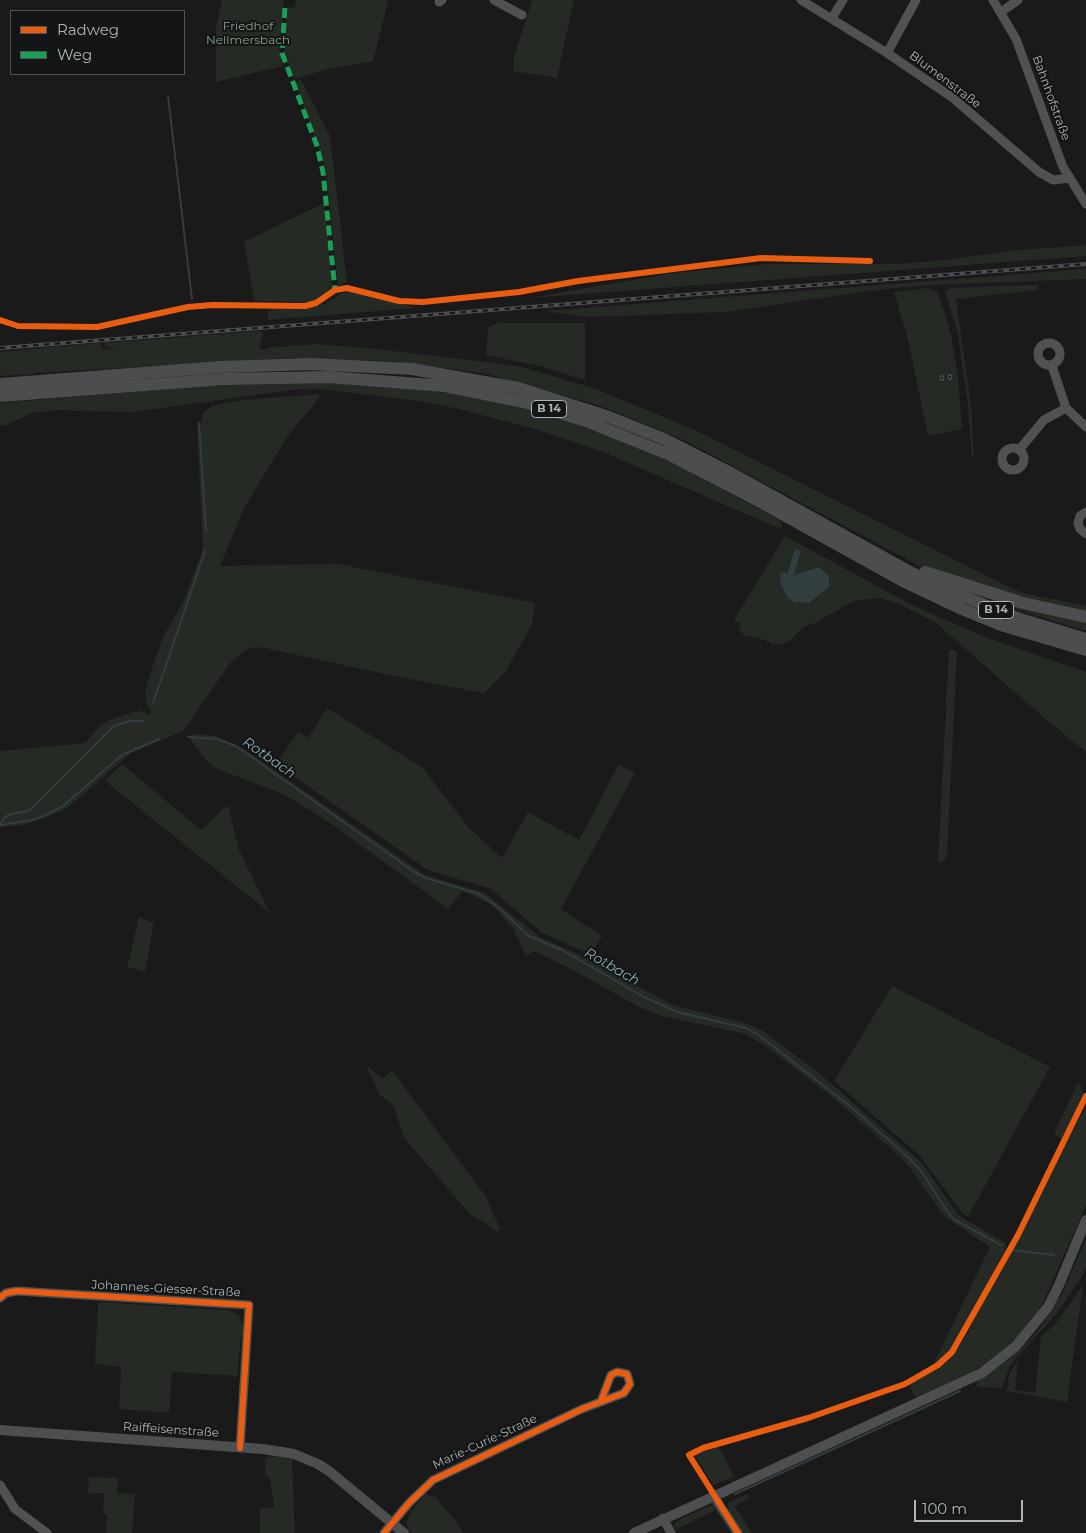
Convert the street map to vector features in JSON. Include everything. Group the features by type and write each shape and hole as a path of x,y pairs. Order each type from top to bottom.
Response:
{"highway":[{"name":"B 14","path":"0,384 192,369 310,364 412,369 518,388 601,414 664,439 745,481 910,572 950,591 1011,616 1086,638"},
{"name":"B 14","path":"0,396 232,379 328,377 445,386 524,402 609,429 668,454 733,487 903,581 955,605 1001,625 1086,650"},
{"path":"910,572 926,572 1023,603 1086,617"}],"main road":[{"path":"634,1533 713,1495 967,1382 1003,1358 1033,1327 1048,1307 1086,1220"},
{"name":"Raiffeisenstraße","path":"0,1430 282,1451 318,1464 404,1533"}],"street":[{"path":"494,0 509,4 522,15"},
{"name":"Blumenstraße","path":"801,0 887,53 953,98 1040,172 1053,180 1069,178"},
{"path":"832,18 843,0"},
{"path":"887,53 916,0"},
{"name":"Bahnhofstraße","path":"994,0 1016,39 1054,144 1069,178 1086,204"},
{"path":"1001,12 1018,0"},
{"path":"1052,366 1066,408 1086,427"},
{"path":"1019,450 1036,427 1053,414 1066,408"},
{"path":"1086,512 1080,516 1078,523 1080,529 1086,534"},
{"name":"Johannes-Giesser-Straße","path":"0,1298 6,1293 18,1291 249,1305 240,1448"},
{"name":"Marie-Curie-Straße","path":"384,1533 409,1503 433,1480 601,1401"},
{"path":"0,1485 15,1509 47,1533"},
{"path":"713,1495 738,1533"},
{"path":"663,1518 671,1533"}],"green space":[{"name":"Friedhof Nellmersbach","path":"222,0 284,0 279,48 283,66 216,82 216,28"},
{"path":"296,0 385,0 388,2 373,61 324,70 294,79 284,48 288,7 294,8"},
{"path":"532,0 574,0 557,78 513,71 514,57"},
{"path":"301,80 330,136 347,282 338,286 326,169 295,82"},
{"path":"324,203 332,288 312,302 254,301 244,242"},
{"path":"1086,245 1086,256 529,298 673,273 767,264 897,264 1019,250"},
{"path":"1086,269 1086,279 929,285 877,290 725,312 587,317 544,311"},
{"path":"1037,285 1038,290 956,299 971,406 974,457 972,457 968,406 958,334 945,292 950,288"},
{"path":"928,288 938,292 951,334 958,378 962,429 928,436 908,340 894,292"},
{"path":"351,292 416,308 267,320 269,311 274,307 316,306 325,304 342,293"},
{"path":"498,323 585,323 585,380 544,367 486,355 488,327"},
{"path":"261,331 263,334 259,346 261,350 273,347 317,344 367,348 519,366 596,389 697,431 1015,590 1086,606 1086,615 938,574 919,566 686,441 614,411 483,373 389,361 289,358 36,373 34,371 34,374 0,376 0,352 100,343 103,349 119,350 106,347 104,343"},
{"path":"287,382 364,383 452,393 519,407 575,423 624,441 678,465 780,520 783,530 603,452 538,430 459,409 419,401 319,389 291,390 133,412 57,410 32,413 7,425 0,426 0,403 192,387"},
{"path":"322,394 288,436 244,508 220,566 338,564 535,603 532,624 506,671 484,693 255,647 244,651 231,662 183,731 131,753 67,808 24,825 0,827 0,751 85,743 100,726 110,720 133,712 142,711 149,715 151,711 147,705 145,694 148,680 162,639 184,600 203,549 197,423 201,423 203,413 212,406 242,400"},
{"path":"785,536 912,605 985,637 1086,672 1086,752 1036,711 936,623 899,604 880,598 854,601 815,623 803,627 791,640 782,644 773,644 759,638 744,635 739,629 741,624 734,620","holes":["795,549 801,551 794,575 806,573 812,568 829,587 809,603 794,602 786,573"]},
{"path":"954,586 1086,622 1086,631 1003,605"},
{"path":"949,649 957,651 947,856 943,862 938,862"},
{"path":"327,708 423,768 469,828 502,858 528,812 579,840 619,764 635,773 561,909 602,936 591,955 541,932 491,889 428,870 276,764 298,732 308,738"},
{"path":"192,735 215,736 241,747 425,875 485,893 541,938 589,959 672,1005 745,1023 763,1031 819,1073 922,1163 958,1215 1006,1243 1005,1250 954,1346 932,1367 990,1247 944,1216 905,1161 831,1096 768,1048 746,1034 662,1016 641,1008 534,951 526,956 513,928 491,904 463,891 448,909 329,822 285,795 215,768 206,760 191,740"},
{"path":"122,764 201,830 226,806 229,809 239,850 270,913 105,781"},
{"path":"139,917 154,923 145,972 127,967"},
{"path":"892,986 1050,1067 968,1217 962,1213 920,1156 834,1081"},
{"path":"366,1065 383,1079 392,1070 486,1197 500,1229 498,1232 469,1213 404,1138 394,1106 380,1095"},
{"path":"1078,1082 1084,1097 1062,1139 1054,1134"},
{"path":"1086,1106 1086,1205 1044,1301 1032,1321 1016,1339 993,1359 968,1375 917,1399 910,1388 910,1382 945,1363 962,1343"},
{"path":"1086,1238 1086,1267 1081,1278 1058,1312 1010,1365 1002,1388 977,1387 977,1381 1023,1347 1040,1328 1062,1294"},
{"path":"1083,1285 1067,1402 1007,1391 1009,1374 1018,1361 1015,1390 1035,1393 1041,1337 1056,1323"},
{"path":"98,1302 228,1310 239,1315 244,1330 243,1336 241,1336 237,1376 172,1372 169,1413 119,1409 121,1367 95,1364"},
{"path":"719,1447 734,1477 713,1485 695,1455"},
{"path":"270,1456 292,1459 295,1533 260,1533 260,1509 274,1507 270,1478 265,1476 265,1458"},
{"path":"89,1477 118,1478 117,1493 135,1494 132,1533 106,1533 107,1514 103,1513 104,1494 88,1493"},
{"path":"426,1494 431,1497 435,1496 463,1533 411,1533 407,1526 407,1520 412,1510"},
{"path":"747,1494 750,1498 735,1506 752,1533 741,1533 729,1513 728,1503"},
{"path":"716,1503 735,1533 731,1533 716,1510 675,1530 673,1525 680,1519"}],"shaded area":[{"path":"795,549 801,551 794,575 819,567 829,576 829,587 809,603 794,602 788,598 781,585 780,574 783,572 787,573"}],"waterway":[{"path":"168,96 192,299"},
{"path":"199,423 206,532"},
{"path":"153,703 205,551"},
{"path":"0,825 5,817 11,814 29,811 114,726 130,721 143,721"},
{"name":"Rotbach","path":"188,737 217,739 236,746 413,871 426,878 479,894 500,909 529,936 562,950 644,997 677,1012 746,1028 760,1036 851,1107 908,1157 922,1172 948,1213 955,1220 1001,1245"},
{"name":"Rotbach","path":"0,825 32,820 63,806 122,755 159,739"},
{"path":"1013,1250 1054,1255"},
{"path":"735,1494 960,1391"}],"railway":[{"path":"0,348 1086,264"}],"marked path":[{"path":"285,8 282,53 317,146 323,172 335,290"}],"cycle path":[{"path":"0,320 18,326 97,327 188,307 212,305 305,306 316,303 335,290 347,288 399,301 423,302 519,292 578,281 761,258 870,261"},
{"path":"738,1533 689,1455 703,1448 808,1418 905,1384 938,1365 952,1352 1018,1235 1086,1096"},
{"path":"0,1298 6,1293 17,1291 249,1305 240,1448"},
{"path":"384,1533 409,1503 433,1480 582,1409 624,1393 630,1384 627,1374 617,1372 611,1375 601,1401"}]}
